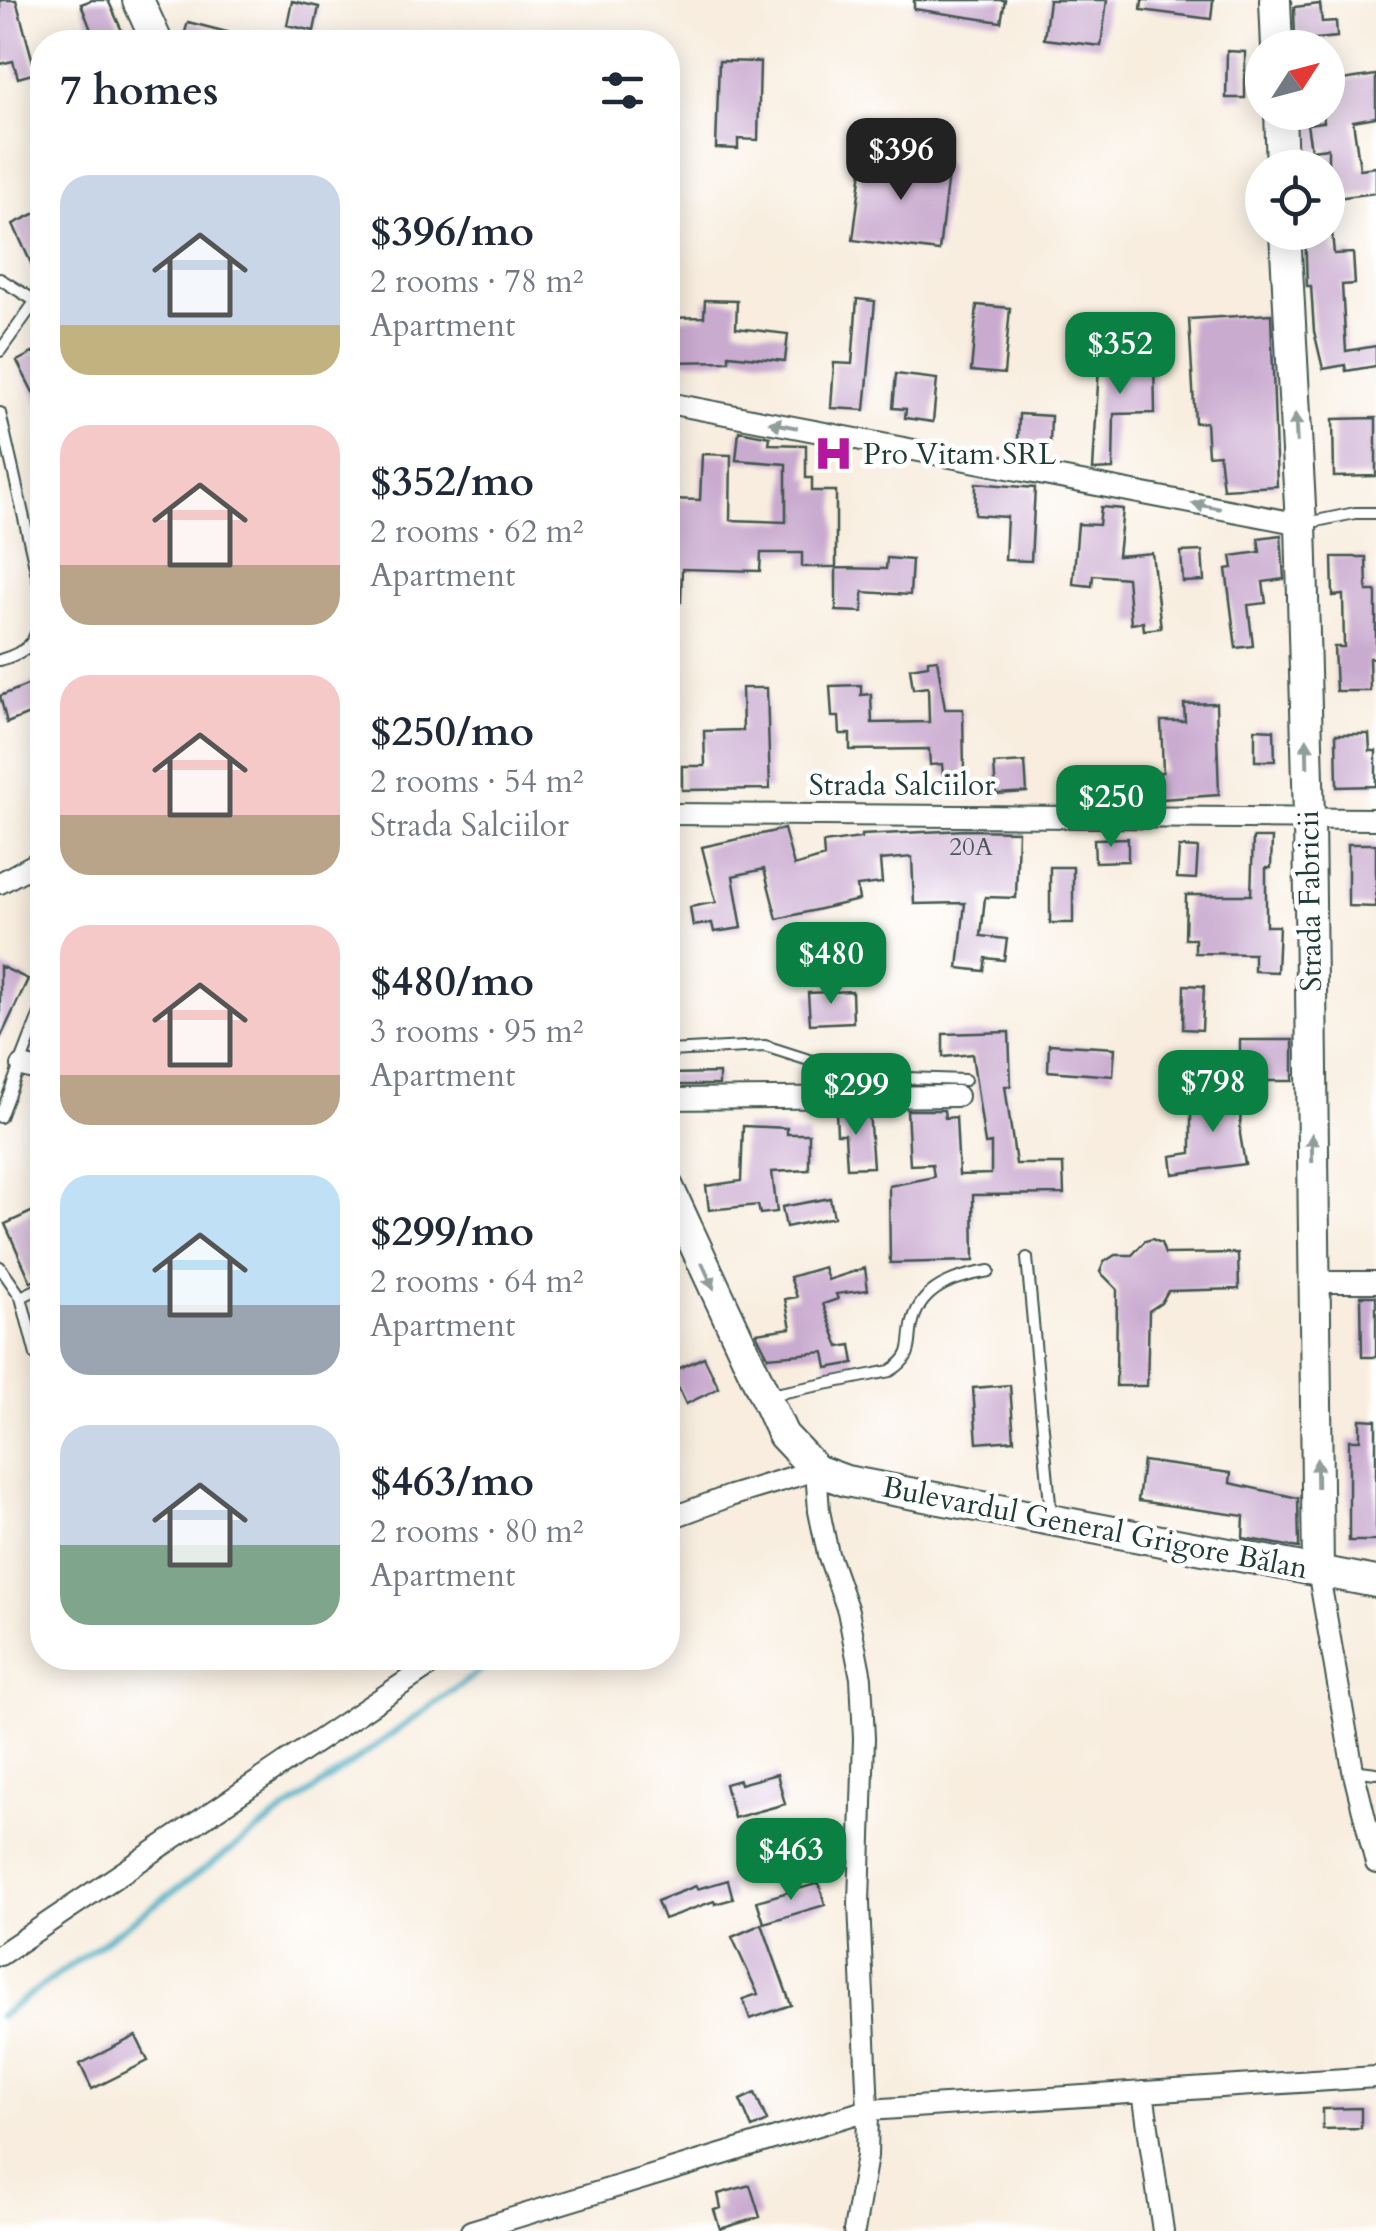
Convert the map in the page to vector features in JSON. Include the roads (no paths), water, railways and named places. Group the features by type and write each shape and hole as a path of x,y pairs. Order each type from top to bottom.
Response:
{"main road":[{"path":"138,0 152,30"},
{"path":"1274,0 1276,30"},
{"name":"Strada Fabricii","path":"1287,250 1302,524 1309,818 1318,1570"},
{"path":"680,1214 783,1435 816,1470"},
{"name":"Bulevardul General Grigore Bălan","path":"816,1470 846,1481 1376,1582"}],"street":[{"path":"680,405 1302,524"},
{"name":"Strada Salciilor","path":"680,814 1376,820"},
{"path":"0,883 30,867"},
{"path":"680,1099 961,1088"},
{"path":"1314,1282 1376,1282"},
{"path":"680,1515 816,1470 828,1554 848,1610 861,1678 864,1738 859,1920 868,2110 867,2156 854,2231"},
{"path":"1318,1570 1354,1770 1376,1863"},
{"path":"0,1955 422,1670"},
{"path":"471,2231 868,2110 1376,2077"},
{"path":"1143,2092 1164,2231"}],"lane":[{"path":"0,279 30,298"},
{"path":"0,351 30,315"},
{"path":"0,413 30,544"},
{"path":"1302,524 1376,512"},
{"path":"0,660 23,654 30,644"},
{"path":"680,1050 764,1046 877,1077 961,1088"},
{"path":"0,1116 30,1072"},
{"path":"1028,1258 1052,1520"},
{"path":"0,1267 21,1297 30,1332"},
{"path":"763,1396 890,1371 903,1363 910,1352 915,1314 924,1300 938,1286 989,1271"},
{"path":"21,1297 30,1293"},
{"path":"1354,1770 1376,1772"}],"waterway":[{"path":"0,2016 481,1670"}],"place":[{"name":"Pro Vitam SRL","path":"833,454"}]}
